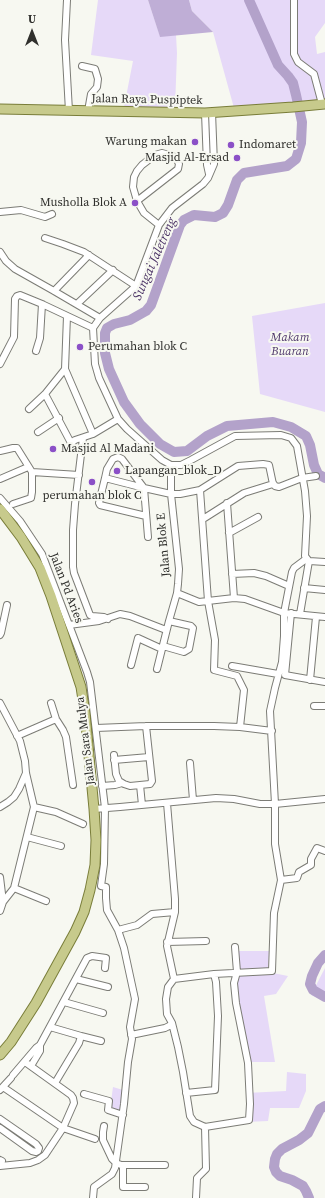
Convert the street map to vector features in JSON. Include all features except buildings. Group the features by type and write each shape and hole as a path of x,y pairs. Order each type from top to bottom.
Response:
{"main road":[{"name":"Jalan Raya Puspiptek","path":"0,109 208,112 322,104"},
{"path":"0,509 21,537 40,568 51,596 81,687 85,713 96,840 95,865 84,912 75,932 36,1003 11,1042 0,1055"}],"street":[{"path":"67,0 66,54 68,111"},
{"path":"294,0 294,54 298,62 314,74 322,104"},
{"path":"82,66 94,69 98,79 96,88 90,94 88,111"},
{"path":"208,112 214,164 203,184 172,208 159,225 136,286 100,318 93,328 95,364 99,378 118,419 162,460 172,465 181,465 235,436 284,435 291,438 295,443 306,497 304,554 308,560 300,614"},
{"path":"208,112 207,164 209,174"},
{"path":"137,201 178,169 179,164 176,158 170,155 158,153 142,164 137,171 134,180 133,187 137,201 144,213 159,225"},
{"path":"0,212 21,210 45,217 52,214"},
{"path":"46,238 89,255 136,286"},
{"path":"0,252 6,261 15,269 100,318"},
{"path":"54,291 89,255"},
{"path":"77,304 113,270"},
{"path":"0,364 14,337 15,299 20,295 93,328"},
{"path":"36,351 40,338 42,304"},
{"path":"67,316 64,369 93,434"},
{"path":"29,409 45,394 64,369"},
{"path":"45,394 71,443 74,440 93,434 118,419"},
{"path":"38,432 59,418"},
{"path":"83,438 75,504 73,567 90,615 108,619"},
{"path":"0,452 16,448 30,470 32,492 31,498 13,504"},
{"path":"146,516 100,505 99,503 107,469 111,460 118,457 122,459 144,488 148,537"},
{"path":"105,478 171,494 180,494 200,490 238,466 270,464 273,483 275,486 302,478 316,476"},
{"name":"Jalan Blok E","path":"157,669 166,630 177,593 179,569 171,494 172,465"},
{"path":"0,479 30,470 79,475"},
{"path":"203,519 244,492 272,485 273,483"},
{"path":"200,490 208,601 215,640 214,670 237,676 244,690 240,728"},
{"name":"Jalan Pd Aries","path":"0,498 20,521 42,554 87,672"},
{"path":"227,503 234,598"},
{"path":"229,533 258,517"},
{"path":"234,947 237,972 234,983 236,1004 248,1063 250,1104 249,1120 205,1128 192,1120 178,1047 172,1023 167,1014 166,999 168,987 174,979 214,974 237,972 272,970 274,913 281,880 276,844 270,711 282,662 284,613 292,572 294,568 308,560 325,562"},
{"path":"232,574 254,573 266,576 289,586"},
{"path":"304,588 325,590"},
{"path":"177,593 199,602 234,598 250,600 284,613 325,617"},
{"path":"0,635 7,605"},
{"path":"291,613 285,673 286,676 325,682"},
{"path":"69,625 99,622 117,614 126,615 166,630"},
{"path":"310,680 316,617"},
{"path":"131,665 138,638 162,647 184,652 189,649 193,628 191,626 169,621"},
{"path":"232,666 278,674"},
{"name":"Jalan Sara Mulya","path":"87,672 92,692 105,808 104,864 100,886 106,887 107,910 118,930"},
{"path":"0,703 22,749 34,807 14,888 3,902 0,911"},
{"path":"51,703 56,719 66,737 73,786"},
{"path":"314,706 325,706"},
{"path":"17,736 56,719"},
{"path":"146,726 152,781 150,784 130,786 119,781 116,774 114,758 149,757"},
{"path":"96,728 214,726 272,731"},
{"path":"190,763 193,800"},
{"path":"0,807 14,797 26,773"},
{"path":"102,786 122,783"},
{"path":"140,785 142,805"},
{"path":"94,809 120,808 193,800 230,799 260,804 275,804 325,799"},
{"path":"167,803 175,912 167,942 174,979"},
{"path":"34,807 56,812 83,824"},
{"path":"27,837 61,846"},
{"path":"281,880 297,878 299,872 311,865 311,859 317,848 325,851"},
{"path":"0,876 3,902"},
{"path":"14,888 46,901"},
{"path":"93,1198 94,1187 114,1172 116,1163 123,1115 131,1035 130,1027 135,1000 126,955 118,930 137,925 152,914 175,912"},
{"path":"167,942 206,942"},
{"path":"95,1139 63,1128 2,1088 40,1045 87,958 89,956 106,958 105,968"},
{"path":"186,1093 215,1090 218,1008 214,974"},
{"path":"76,979 108,987"},
{"path":"64,1002 103,1013"},
{"path":"131,1035 165,1028 172,1023"},
{"path":"50,1027 101,1040"},
{"path":"55,1083 79,1043 81,1036"},
{"path":"31,1066 40,1051 40,1045"},
{"path":"1,1163 30,1163 45,1155 63,1128 74,1103 73,1098 25,1062"},
{"path":"84,1094 109,1101 108,1110 123,1115"},
{"path":"0,1119 36,1144 38,1151 32,1151 0,1128"},
{"path":"104,1126 103,1140 112,1159 116,1163 123,1165 165,1165"},
{"path":"196,1198 197,1178 206,1169 205,1128"},
{"path":"123,1165 123,1187 145,1187"}],"green space":[{"path":"98,0 148,0 160,36 176,35 177,53 175,108 124,107 133,61 91,55"},
{"path":"189,0 325,0 325,23 315,37 317,54 325,52 325,101 234,108 213,32 192,11"},
{"name":"Makam Buaran","path":"325,303 325,412 260,394 252,316"},
{"path":"233,951 269,951 268,972 288,976 276,994 264,996 275,1062 245,1062"},
{"path":"325,968 325,1002 311,995"},
{"path":"287,1072 306,1074 306,1091 299,1108 270,1108 268,1121 246,1122 246,1093 286,1091"},
{"path":"113,1087 123,1090 121,1112 110,1109"}],"shaded area":[{"path":"148,0 189,0 192,11 213,32 160,37"}],"waterway":[{"name":"Sungai Jaletreng","path":"249,0 278,65 293,83 302,122 301,143 296,159 287,166 244,173 237,180 228,205 223,213 215,217 194,215 184,220 180,225 151,305 146,311 130,320 114,324 107,328 105,333 105,353 109,369 124,402 140,424 160,444 174,452 187,451 207,436 227,426 273,422 291,427 306,436 318,474 325,478"},
{"name":"Sungai Jaletreng","path":"325,955 318,963 310,984 313,990 325,997"},
{"name":"Sungai Jaletreng","path":"309,1198 303,1186 280,1176 276,1172 274,1167 275,1159 277,1154 282,1149 299,1140 308,1133 320,1109 325,1106"}],"place":[{"name":"Warung makan","path":"195,142"},
{"name":"Indomaret","path":"231,145"},
{"name":"Masjid Al-Ersad","path":"237,158"},
{"name":"Musholla Blok A","path":"135,203"},
{"name":"Perumahan blok C","path":"80,347"},
{"name":"Masjid Al Madani","path":"53,449"},
{"name":"Lapangan_blok_D","path":"117,471"},
{"name":"perumahan blok C","path":"92,482"}]}
